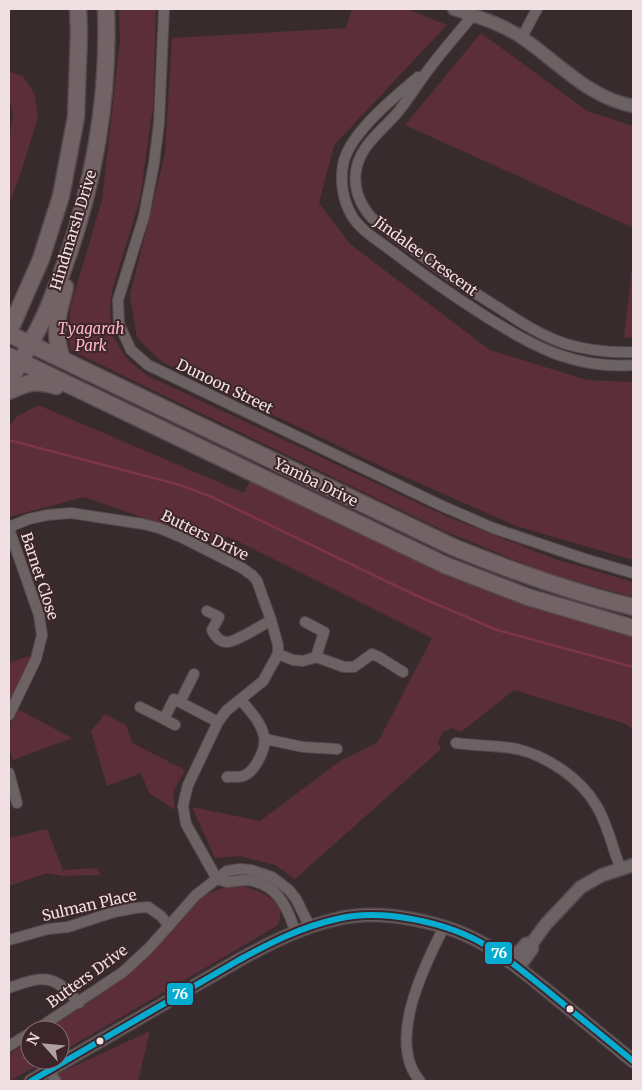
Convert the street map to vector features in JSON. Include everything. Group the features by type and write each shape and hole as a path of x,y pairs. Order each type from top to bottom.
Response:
{"main road":[{"name":"Hindmarsh Drive","path":"9,333 41,259 61,196 76,117 78,9"},
{"name":"Hindmarsh Drive","path":"9,382 14,359 29,344 47,310 66,262 89,190 102,120 107,33 106,9"},
{"path":"63,360 58,345 58,316 66,278 66,262"},
{"path":"9,306 25,298"},
{"name":"Yamba Drive","path":"9,333 453,547 526,575 633,607"},
{"name":"Yamba Drive","path":"14,359 445,566 528,597 633,628"},
{"path":"9,391 30,382 39,382 83,392"}],"street":[{"name":"Dunoon Street","path":"164,9 159,123 154,163 144,216 118,300 119,324 131,350 148,366 440,505 493,528 584,559 633,573"},
{"path":"454,9 494,22 522,38 594,92 633,106"},
{"path":"522,38 537,9"},
{"name":"Jindalee Crescent","path":"473,15 432,65 398,112 360,155 356,167 355,181 364,210 450,277 539,332 564,343 590,349 633,352"},
{"name":"Jindalee Crescent","path":"432,65 388,103 355,138 348,150 343,164 342,182 345,201 353,217 364,229 406,262 464,303 532,344 588,363 620,366 633,365"},
{"name":"Butters Drive","path":"9,528 28,519 71,513 160,528 183,538 252,575 257,581 271,620 278,645 278,654"},
{"name":"Barnet Close","path":"9,528 39,616 42,635 36,659 9,715"},
{"path":"207,611 219,617 212,630 215,636 220,640 228,642 271,620"},
{"path":"306,622 324,632 316,657"},
{"path":"295,931 287,907 280,897 268,887 255,881 228,882 217,880 186,824 183,806 188,785 218,722 226,711 263,681 278,654 293,660 303,661 310,657 316,657 344,668 354,667 372,654 403,672"},
{"path":"180,702 194,674"},
{"path":"164,719 174,699 218,722"},
{"path":"227,776 243,776 254,767 262,754 265,739 262,729 241,700"},
{"path":"140,707 175,725"},
{"path":"265,739 303,747 338,749"},
{"path":"456,743 517,749 544,759 575,780 586,790 597,806 627,867 602,876 582,887 556,912 532,943 526,944 514,965"},
{"path":"9,773 17,803"},
{"name":"Butters Drive","path":"52,1020 123,972 169,926 196,895 227,871 240,869 261,872 272,876 289,890 296,899 310,927"},
{"name":"Sulman Place","path":"9,940 48,929 68,927 114,912 135,908 148,907 161,916 169,926"},
{"path":"31,1081 53,1076 239,960 295,931 338,918 372,916 404,917 444,926 486,945 514,965 633,1061"},
{"path":"420,1081 411,1068 407,1052 406,1026 411,1004 444,926"},
{"path":"9,988 24,982 40,979 55,981 66,988 79,1003"},
{"path":"9,1046 20,1040"}],"green space":[{"name":"Tyagarah Park","path":"119,9 156,9 153,106 140,199 112,291 110,309 112,334 129,361 148,376 448,517 555,559 633,582 633,597 549,574 442,530 70,350 70,308 102,200 120,41"},
{"path":"352,9 407,9 447,25 334,145 319,203 350,244 490,350 587,380 633,382 633,560 516,526 387,469 162,362 137,338 130,295 165,154 172,38 346,28"},
{"path":"481,33 587,111 633,126 633,228 405,125"},
{"path":"9,71 22,76 29,85 35,96 38,117 9,204 9,140 13,117 9,95"},
{"path":"633,259 633,337 624,338"},
{"path":"38,405 244,493 251,479 633,633 633,730 626,724 514,690 461,732 453,728 443,732 438,742 441,749 295,879 275,865 239,856 215,858 192,807 260,821 340,761 378,742 432,638 227,536 221,545 84,497 9,517 9,427 16,417"},
{"path":"32,655 9,702 9,663"},
{"path":"17,709 72,738 13,760 9,746 9,734 11,722"},
{"path":"105,714 126,725 132,743 185,770 173,792 175,810 149,793 141,773 107,786 91,731"},
{"path":"47,829 63,870 97,868 100,875 64,876 47,873 9,886 9,838"},
{"path":"234,884 254,889 277,903 281,909 279,923 70,1047 70,1020 62,1020 97,996 138,963 180,917 206,894"},
{"path":"150,1031 138,1081 59,1081 55,1075 70,1070 70,1068"},
{"path":"20,1047 20,1070 29,1070 9,1081 9,1054"}],"waterway":[{"path":"9,440 180,485 214,498 413,594 497,630 633,667"}],"transit line":[{"name":"76","path":"31,1081 239,960 274,942 324,922 354,916 374,915 394,916 434,924 471,937 487,946 517,966 633,1061"}]}
